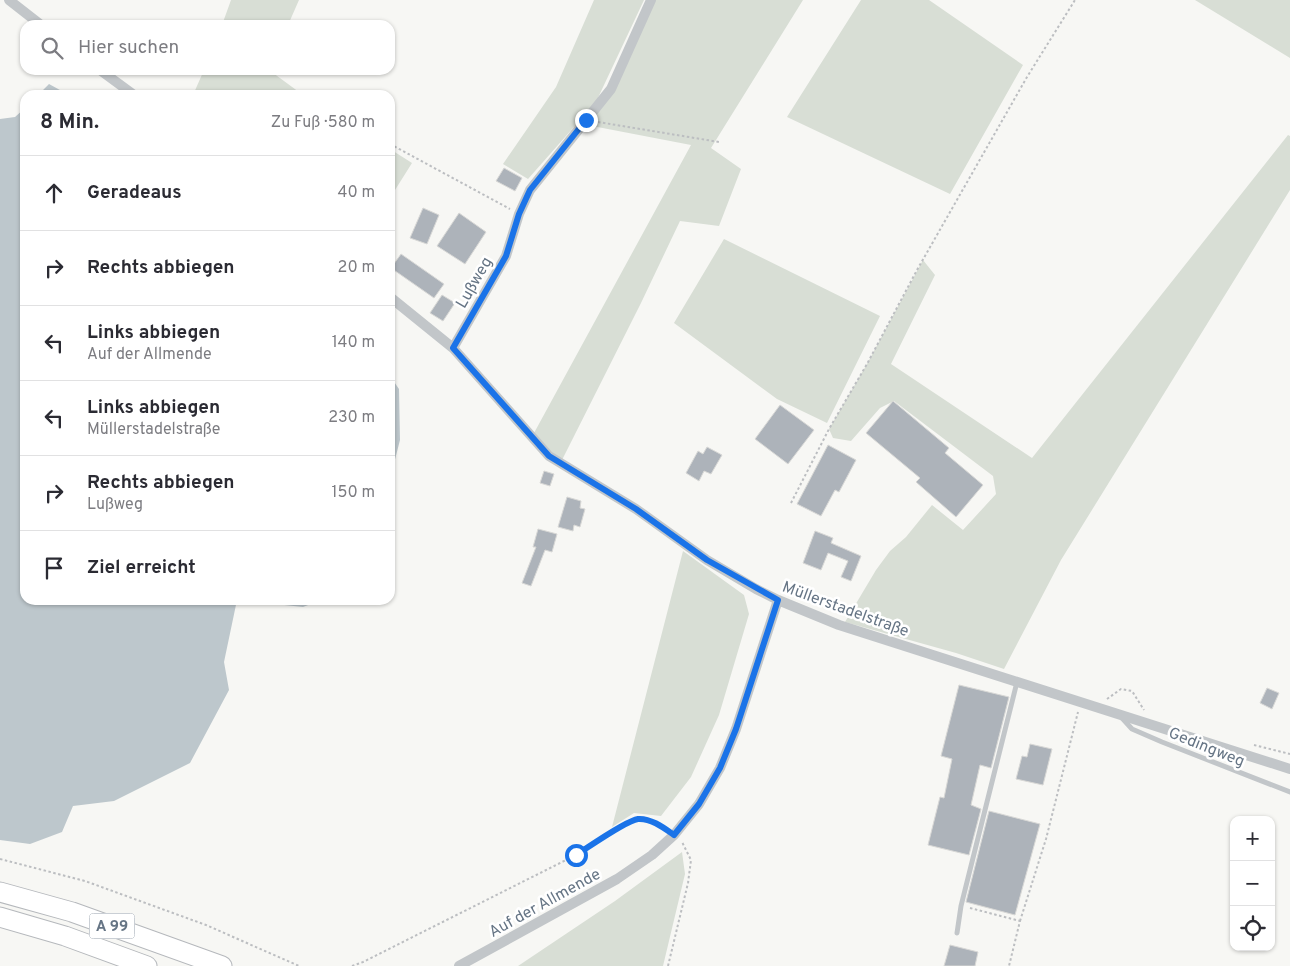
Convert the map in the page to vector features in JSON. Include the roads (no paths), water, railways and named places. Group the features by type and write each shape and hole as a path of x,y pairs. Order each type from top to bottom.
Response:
{"highway":[{"name":"A 99","path":"0,892 72,912 222,966"},
{"name":"A 99","path":"0,917 65,936 147,966"}],"street":[{"path":"9,0 35,20"},
{"name":"Lußweg","path":"453,348 506,256 519,214 530,190 610,90 651,0"},
{"path":"107,75 127,90"},
{"name":"Müllerstadelstraße","path":"395,302 453,348 549,456 636,509 707,560 778,600 839,625 1290,769"},
{"name":"Auf der Allmende","path":"459,966 617,879 652,854 674,835 699,804 720,768 736,729 778,600"}],"lane":[{"path":"957,933 961,906 1018,681"},
{"name":"Gedingweg","path":"1120,716 1132,729 1290,792"}]}
